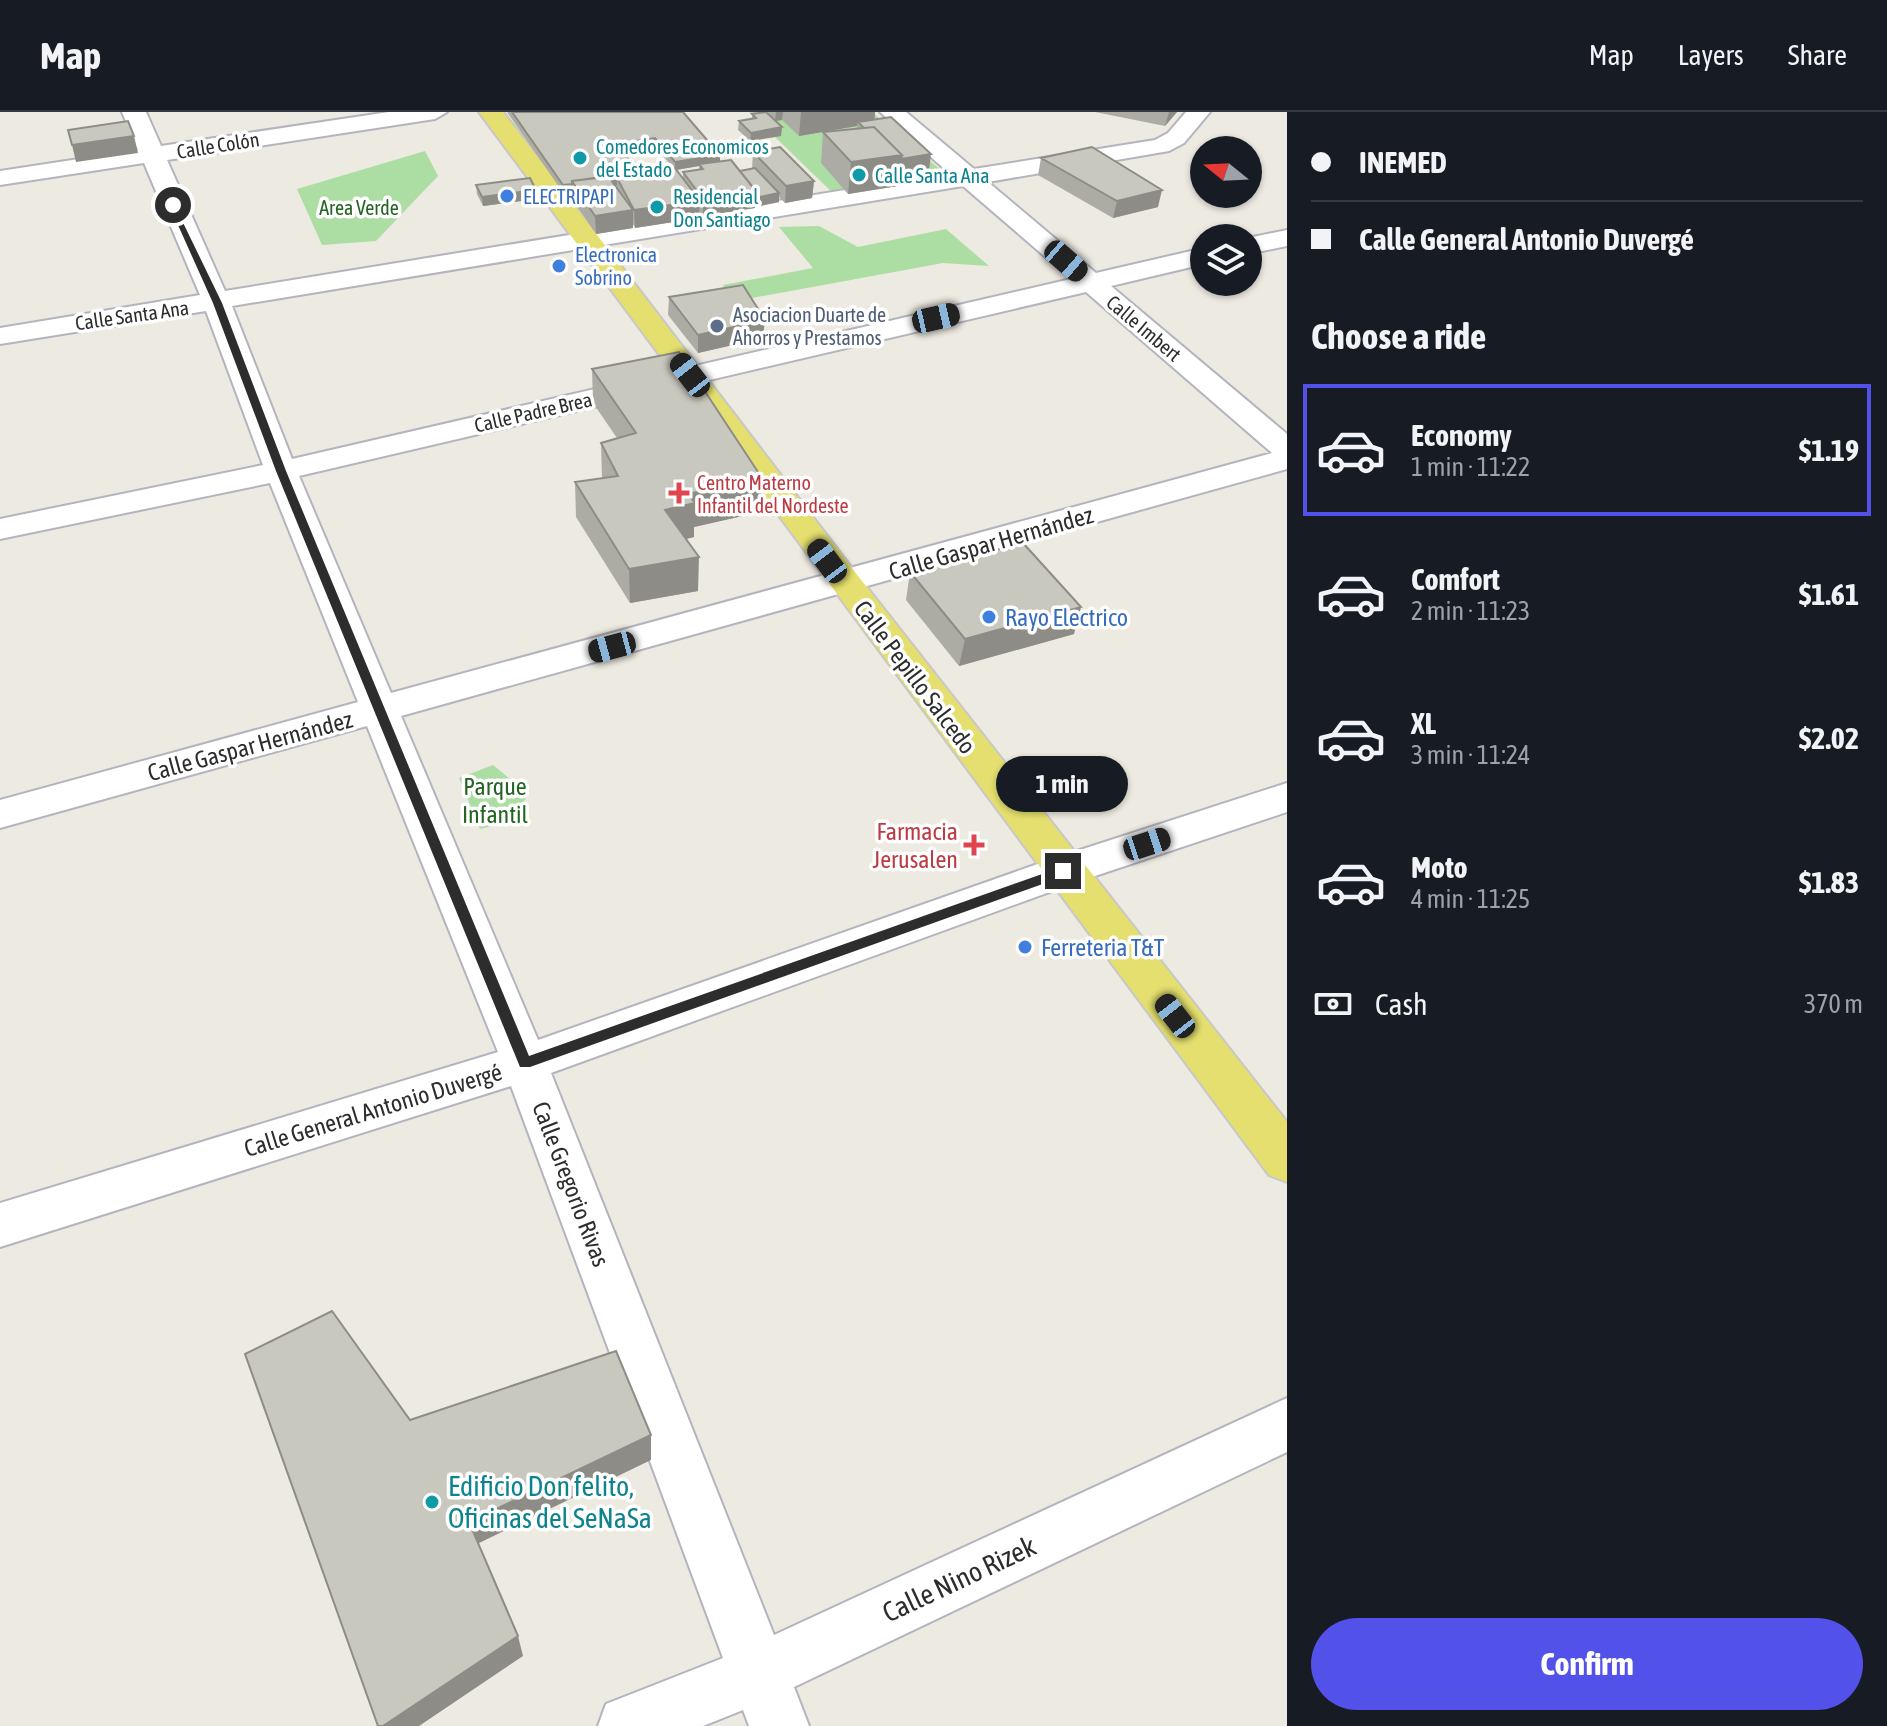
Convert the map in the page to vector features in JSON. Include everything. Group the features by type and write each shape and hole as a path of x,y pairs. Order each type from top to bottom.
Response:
{"main road":[{"name":"Calle Pepillo Salcedo","path":"491,112 845,584 1287,1160"}],"street":[{"name":"Calle Gregorio Rivas","path":"134,112 217,303 281,471 525,1063 768,1700"},
{"name":"Calle Colón","path":"0,178 435,112"},
{"name":"Calle Imbert","path":"892,112 1287,450"},
{"name":"Calle Santa Ana","path":"0,336 217,303 1161,146 1176,138 1198,112"},
{"path":"1262,243 1287,238"},
{"name":"Calle Padre Brea","path":"0,529 281,471 1190,259"},
{"name":"Calle Gaspar Hernández","path":"0,814 845,584 1287,459"},
{"name":"Calle General Antonio Duvergé","path":"0,1225 525,1063 1063,871 1287,797"},
{"name":"Calle Nino Rizek","path":"628,1726 768,1700 1287,1424"}],"green space":[{"path":"749,112 872,112 954,181 837,197"},
{"name":"Area Verde","path":"425,151 438,176 376,241 322,245 297,189"},
{"path":"819,226 858,247 946,229 989,266 943,263 730,302 723,285 813,268 779,227"},
{"name":"Parque Infantil","path":"493,765 528,794 514,821 480,829 459,778"}],"building":[{"name":"Comedores Economicos del Estado","path":"512,112 683,112 720,155 675,162 655,138 617,144 639,173 572,181 572,184 563,185"},
{"path":"766,112 782,127 751,133 739,121 756,118 752,114"},
{"path":"891,117 931,154 901,159 902,155 874,127 864,128 858,122"},
{"path":"128,121 134,136 72,145 68,130"},
{"path":"874,127 902,155 851,162 823,132"},
{"path":"780,147 814,181 786,186 753,152"},
{"path":"1092,147 1162,190 1117,201 1041,158"},
{"path":"731,160 756,191 703,199 683,172 703,169 699,164"},
{"path":"675,168 700,201 634,210 617,178"},
{"path":"755,168 779,193 760,197 740,171"},
{"path":"608,176 633,210 595,216 572,181"},
{"path":"530,178 536,190 482,197 476,185"},
{"path":"743,285 765,320 698,335 669,297"},
{"name":"Centro Materno Infantil del Nordeste","path":"679,352 762,478 688,494 695,503 665,510 699,557 629,569 575,482 618,476 601,443 636,433 592,369"},
{"path":"1023,543 1081,607 965,639 910,572"},
{"name":"Edificio Don felito, Oficinas del SeNaSa","path":"332,1311 410,1420 616,1351 651,1435 469,1522 518,1636 383,1726 378,1726 245,1354"}],"place":[{"name":"Comedores Economicos del Estado","path":"580,158"},
{"name":"Calle Santa Ana","path":"859,175"},
{"name":"ELECTRIPAPI","path":"507,196"},
{"name":"Residencial Don Santiago","path":"657,207"},
{"name":"Electronica Sobrino","path":"559,266"},
{"name":"Asociacion Duarte de Ahorros y Prestamos","path":"717,326"},
{"name":"Centro Materno Infantil del Nordeste","path":"679,493"},
{"name":"Rayo Electrico","path":"989,617"},
{"name":"Farmacia Jerusalen","path":"974,845"},
{"name":"Ferreteria T&T","path":"1025,947"},
{"name":"Edificio Don felito, Oficinas del SeNaSa","path":"432,1502"}],"route":[{"path":"173,205 217,303 281,471 525,1063 1063,871"}]}
